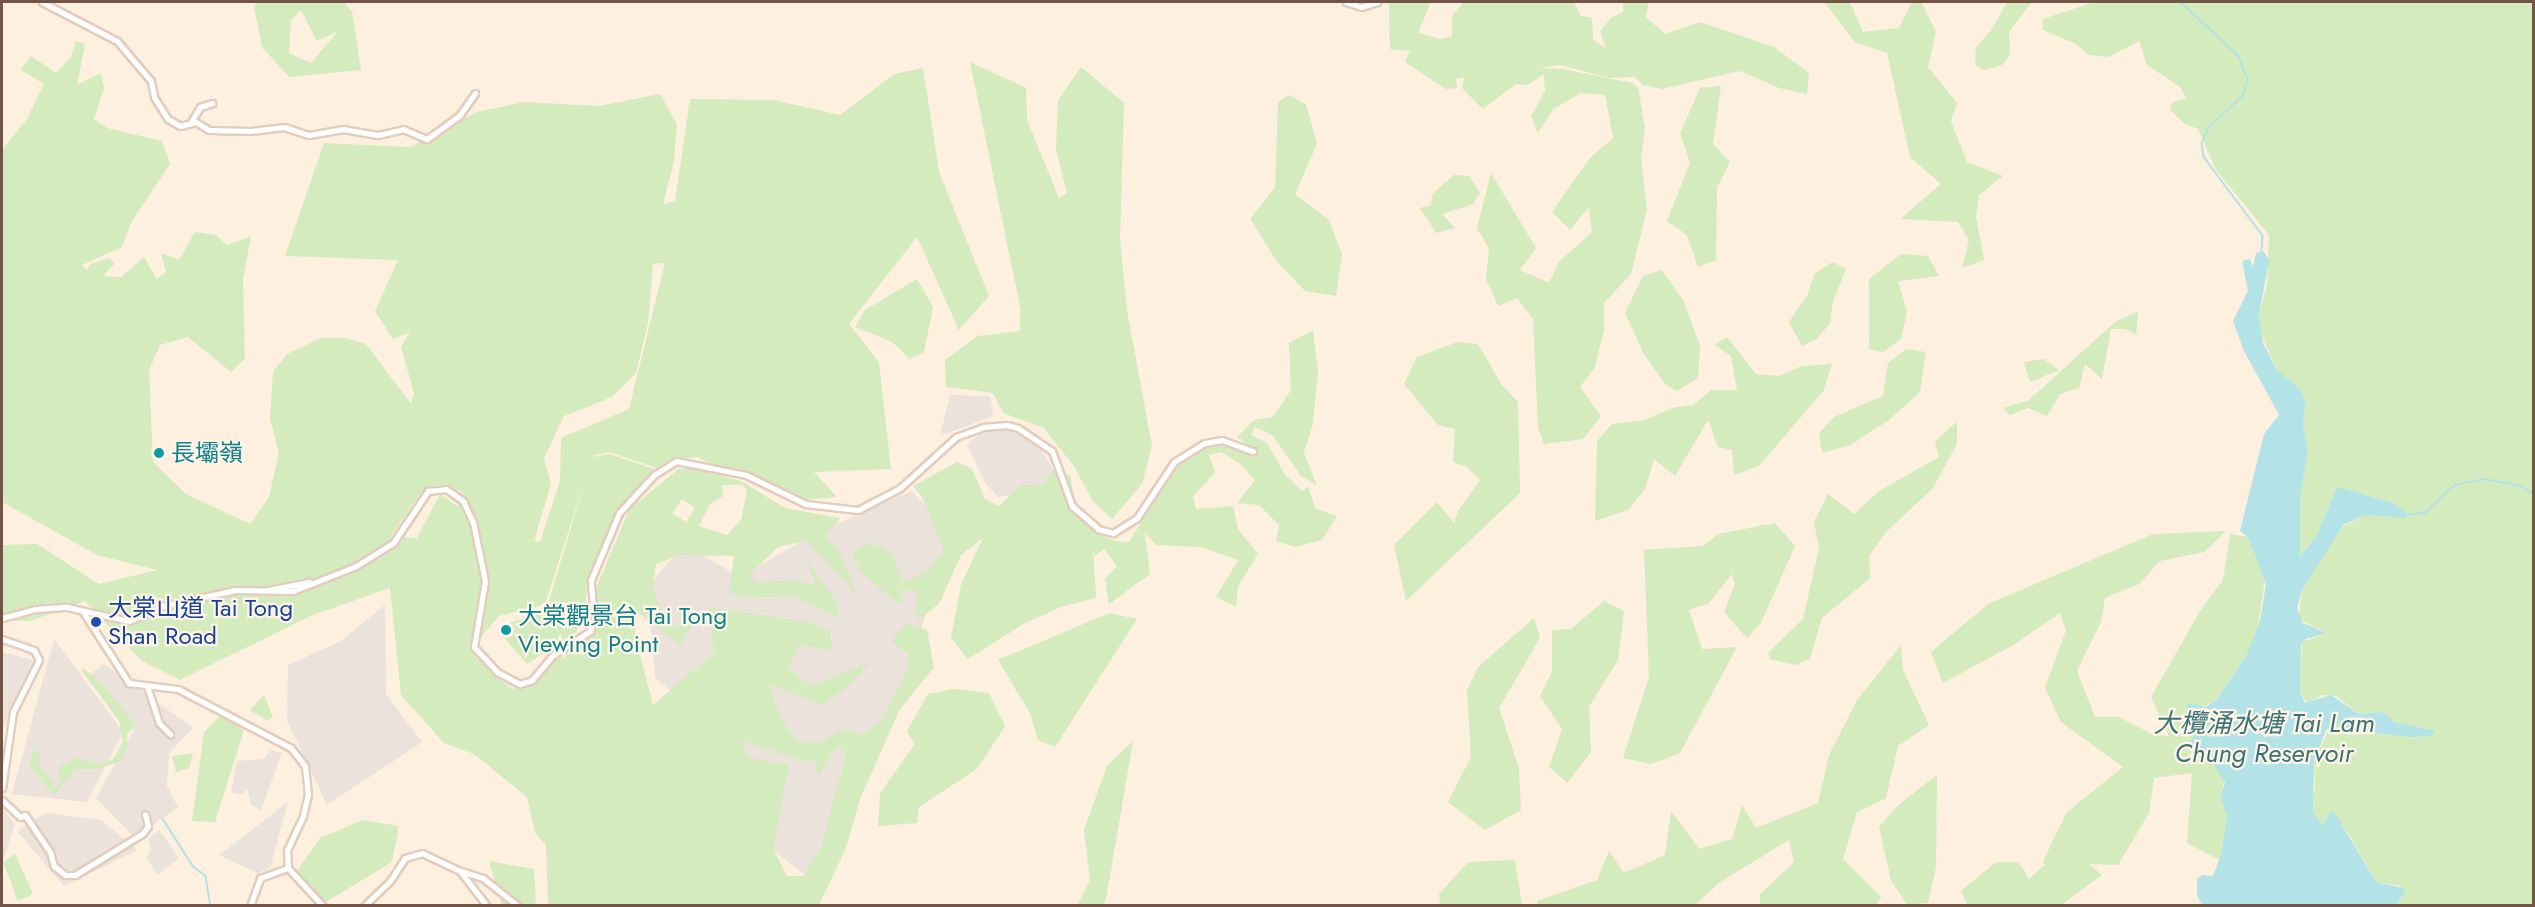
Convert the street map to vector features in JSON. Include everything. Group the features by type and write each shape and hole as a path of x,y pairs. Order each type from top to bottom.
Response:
{"street":[{"path":"42,2 117,41 151,81 154,97 170,122 180,126 191,122 200,107 212,102"},
{"path":"1346,2 1361,7 1377,2"},
{"path":"191,122 213,130 284,128 309,135 344,129 378,135 403,129 427,139 459,116 475,93"},
{"path":"2,618 36,609 67,607 129,621 164,606 235,590 257,592 317,581 356,566 393,543 428,490 446,489 457,494 473,522 485,581 474,647 496,672 513,683 526,683 553,655 591,629 591,580 624,505 664,466 687,461 750,477 806,504 858,510 900,488 956,437 983,428 1007,425 1018,428 1052,451 1072,506 1098,529 1113,532 1137,518 1174,462 1205,443 1222,440 1253,451"},
{"path":"83,612 89,625 129,683 178,688 291,748 305,766 308,794 303,816 287,850 288,868 323,906"},
{"path":"89,625 96,615"},
{"path":"2,639 34,650 39,660 13,712 2,788"},
{"path":"147,686 159,723 170,734"},
{"path":"2,800 20,817 25,815 54,866 65,875 75,875 142,834 148,826 145,814"},
{"path":"364,906 390,881 405,858 422,853 460,871 483,878 518,906"},
{"path":"250,906 260,878 288,868"},
{"path":"460,871 487,906"}],"shaded area":[{"path":"950,395 990,396 993,416 940,436"},
{"path":"1017,429 1038,445 1056,474 1044,490 998,497 985,483 967,445 980,433"},
{"path":"912,491 949,531 944,560 895,707 810,879 760,840 685,702 655,678 647,589 683,544 740,577 814,534"},
{"path":"385,605 386,694 422,742 327,805 287,721 288,665 341,641"},
{"path":"54,639 123,732 87,802 12,794"},
{"path":"2,652 34,660 2,730"},
{"path":"104,664 193,728 169,753 167,786 178,807 135,838 96,798 134,729 89,675"},
{"path":"271,750 282,753 261,810 251,805 247,789 242,795 231,793 237,761 263,759"},
{"path":"288,802 270,868 257,873 219,855"},
{"path":"2,807 15,825 2,863"},
{"path":"46,813 101,820 137,850 64,886 17,831"},
{"path":"159,830 179,858 157,875 147,857 151,851 148,839"}],"green space":[{"path":"257,2 343,2 352,11 361,70 289,77 262,47 254,6","holes":["301,10 317,41 338,31 311,63 289,53 291,20"]},
{"path":"1389,2 1431,2 1418,33 1441,39 1452,36 1452,16 1464,2 1574,2 1581,16 1592,18 1593,39 1606,49 1600,31 1611,18 1623,12 1623,2 1649,2 1646,17 1665,34 1700,22 1774,47 1809,73 1807,94 1779,88 1740,71 1662,89 1643,85 1635,77 1609,78 1561,65 1539,68 1563,69 1632,83 1638,88 1645,127 1641,159 1647,209 1631,274 1604,303 1604,330 1595,367 1580,387 1601,416 1583,439 1544,444 1538,428 1533,319 1517,298 1498,306 1486,279 1489,249 1477,228 1491,173 1536,248 1520,270 1549,283 1559,262 1592,232 1589,207 1570,230 1552,212 1590,158 1613,138 1605,95 1581,93 1553,109 1538,133 1531,116 1545,91 1544,74 1528,85 1516,84 1483,109 1462,88 1464,77 1455,79 1458,88 1446,89 1405,62 1410,51 1390,49"},
{"path":"1824,2 1850,2 1863,32 1899,28 1912,2 1921,2 1936,31 1928,67 1957,103 1951,121 1967,162 2003,176 1979,195 1976,216 1984,260 1962,268 1969,240 1958,222 1900,219 1941,184 1910,157 1887,53 1855,42"},
{"path":"2007,2 2032,2 2009,32 2010,55 2002,65 1984,70 1975,65 1976,47 1992,29"},
{"path":"2094,2 2533,2 2533,905 2397,905 2403,896 2401,886 2376,882 2347,831 2330,812 2323,826 2311,807 2315,787 2314,762 2330,726 2339,723 2365,733 2427,737 2416,727 2394,722 2381,712 2359,714 2336,696 2323,695 2307,703 2300,692 2302,642 2327,633 2299,619 2301,592 2339,529 2365,515 2397,517 2394,503 2337,487 2316,537 2300,556 2300,500 2308,449 2303,425 2306,402 2277,370 2261,334 2259,315 2267,284 2269,235 2216,170 2198,129 2185,124 2170,110 2173,102 2186,98 2180,87 2147,65 2139,41 2108,57 2089,55 2076,44 2043,30 2043,19"},
{"path":"76,41 85,44 77,85 101,73 104,88 94,119 107,128 162,141 170,164 132,221 122,247 82,265 87,270 91,264 110,258 114,264 103,276 121,277 144,257 157,279 166,272 161,253 179,260 195,232 216,235 227,245 251,236 243,279 245,358 231,372 188,337 160,345 149,370 153,462 186,494 250,524 269,497 279,453 270,419 273,372 287,354 321,338 345,338 366,344 411,404 414,393 401,347 410,332 393,339 375,311 398,260 285,256 324,143 410,147 477,112 524,102 599,106 660,94 677,124 674,161 663,204 675,201 690,99 774,100 840,115 894,74 923,68 939,172 989,296 959,330 917,237 849,324 879,362 891,469 814,472 837,497 805,500 747,473 717,467 697,457 665,462 657,468 609,452 593,455 545,604 499,616 471,648 475,657 501,681 511,688 526,689 549,665 585,641 595,629 597,586 629,510 678,469 690,468 741,481 785,508 840,518 826,536 839,551 857,594 807,541 778,547 748,576 757,583 794,580 816,585 805,556 837,604 838,617 793,596 744,598 729,593 734,556 679,555 656,564 653,589 663,617 675,628 700,609 688,633 680,645 637,612 635,635 653,705 715,652 708,607 808,622 830,631 833,650 798,645 788,668 811,686 871,662 844,689 821,705 769,684 781,719 797,742 818,743 845,729 862,735 880,722 907,671 908,654 891,641 906,624 927,630 934,667 899,711 860,799 846,848 819,905 548,905 546,845 535,833 527,797 474,754 444,743 401,695 390,588 313,615 180,680 142,661 85,601 31,621 2,620 2,545 37,544 99,584 157,570 97,555 2,502 2,150 27,119 44,84 21,70 31,56 56,73 71,57","holes":["665,263 629,409 561,438 560,481 540,542 534,541 551,484 544,458 564,416 612,397 636,373 648,323 653,264","435,485 448,485 464,493 457,506 440,494 417,538 391,536 419,495","722,485 742,485 747,490 741,520 727,535 699,526 710,504 723,496","682,499 695,508 686,522 672,513","742,741 800,760 814,759 818,775 838,746 846,754 822,845 804,876 787,876 773,848 789,765 747,757"]},
{"path":"970,62 1026,88 1027,120 1059,198 1067,193 1056,149 1058,100 1081,67 1124,103 1120,238 1127,311 1152,446 1142,484 1112,519 1092,500 1075,468 1044,428 1003,413 993,393 946,387 945,360 978,336 1020,331 1020,307"},
{"path":"1721,86 1713,144 1730,162 1717,188 1716,260 1698,267 1687,235 1667,221 1690,163 1680,133 1700,88"},
{"path":"1289,95 1306,104 1317,144 1295,194 1329,220 1342,254 1336,296 1305,291 1278,263 1250,219 1275,187 1278,102"},
{"path":"1454,175 1469,176 1480,193 1473,204 1442,214 1455,228 1436,233 1420,208 1431,205 1432,194"},
{"path":"1901,254 1928,256 1939,276 1898,281 1907,312 1901,339 1883,352 1869,349 1869,279"},
{"path":"1833,262 1846,269 1833,301 1830,323 1817,339 1802,346 1789,322 1808,294 1814,274"},
{"path":"1662,270 1683,300 1700,345 1698,378 1677,391 1665,384 1644,354 1625,313 1643,276"},
{"path":"917,279 933,307 924,352 910,359 892,342 855,327 865,310"},
{"path":"2138,311 2136,335 2126,329 2111,329 2102,379 2085,364 2079,388 2060,394 2047,416 2028,408 2010,415 2003,408 2029,400 2115,322"},
{"path":"1313,330 1318,371 1313,424 1304,453 1317,485 1301,476 1273,436 1255,427 1251,435 1267,443 1285,475 1302,491 1308,487 1316,509 1337,516 1322,540 1295,547 1276,541 1279,525 1259,505 1237,503 1255,480 1239,463 1221,452 1209,455 1215,472 1193,497 1196,509 1233,506 1238,529 1258,554 1238,586 1236,607 1216,597 1238,560 1200,547 1156,545 1145,533 1150,574 1109,604 1105,579 1117,566 1104,549 1095,556 1093,548 1096,598 1061,607 1025,623 968,659 951,638 961,584 983,538 961,555 939,604 917,620 916,591 899,590 904,599 897,603 860,571 852,552 870,542 892,554 903,582 927,572 944,549 922,497 913,486 957,462 972,469 985,499 999,506 1021,485 1041,486 1055,468 1070,476 1075,501 1093,532 1115,541 1129,542 1177,464 1205,444 1256,451 1237,437 1254,420 1273,417 1291,390 1289,343"},
{"path":"1727,337 1756,374 1780,376 1802,366 1832,364 1824,390 1759,466 1734,475 1732,450 1718,447 1708,420 1675,476 1654,459 1645,489 1628,510 1595,521 1597,441 1612,424 1645,420 1672,408 1693,405 1711,390 1737,390 1731,356 1715,345"},
{"path":"1457,342 1478,344 1501,384 1518,402 1520,493 1406,601 1394,545 1437,502 1454,523 1458,511 1480,480 1467,467 1453,462 1455,429 1438,425 1404,384 1417,357"},
{"path":"1906,349 1926,352 1920,392 1889,420 1850,445 1822,453 1819,433 1834,417 1883,396 1888,363"},
{"path":"2044,359 2059,370 2030,382 2024,362"},
{"path":"1957,422 1957,444 1933,488 1888,530 1869,556 1870,578 1822,618 1810,659 1795,665 1770,659 1768,653 1803,619 1819,548 1814,522 1828,494 1854,514 1879,491 1939,457 1935,441"},
{"path":"609,454 657,470 623,503 614,518 587,581 585,618 576,632 527,664 501,634 503,625 546,611 592,457"},
{"path":"1775,523 1795,546 1761,623 1747,638 1724,612 1735,584 1732,574 1709,603 1689,610 1702,649 1737,647 1680,753 1651,764 1623,758 1649,677 1644,550 1703,546 1718,534"},
{"path":"2226,531 2204,552 2160,561 2139,584 2105,598 2101,622 2077,671 2095,717 2119,717 2154,735 2169,736 2151,697 2202,608 2223,580 2230,534 2248,537 2265,580 2258,626 2246,656 2216,700 2202,708 2189,703 2197,732 2190,747 2205,753 2225,779 2220,796 2227,817 2220,860 2187,843 2192,773 2154,778 2149,813 2118,865 2089,864 2102,875 2061,905 1967,905 1961,891 1996,862 2019,862 2029,879 2046,864 2042,863 2067,812 2123,767 2061,722 2045,688 2066,630 2060,613 2015,644 1943,683 1931,652 1988,604 2153,534"},
{"path":"1604,601 1624,611 1618,660 1589,707 1591,752 1567,783 1549,767 1562,729 1540,696 1552,672 1552,630 1571,629"},
{"path":"1109,613 1137,619 1055,747 1038,740 1030,713 998,660"},
{"path":"1534,618 1540,638 1499,708 1519,768 1521,810 1485,830 1448,802 1471,757 1467,690 1478,667"},
{"path":"1901,645 1903,670 1929,725 1898,746 1886,798 1857,812 1843,859 1881,897 1876,905 1760,905 1760,894 1794,862 1789,840 1720,882 1695,905 1537,905 1537,901 1597,880 1609,851 1624,873 1665,855 1671,811 1699,849 1732,839 1742,805 1756,828 1818,803 1829,755 1857,700"},
{"path":"82,667 103,684 136,726 127,734 127,747 119,762 96,769 75,769 54,796 29,765 33,749 40,754 39,764 56,788 61,781 57,768 77,757 99,764 113,759 123,741 119,721 82,671"},
{"path":"954,689 989,693 1005,726 977,769 919,807 917,823 878,826 880,793 915,744 907,731 928,694"},
{"path":"264,695 273,717 267,721 250,710"},
{"path":"220,716 244,730 215,822 192,821 204,732"},
{"path":"1133,741 1106,899 1102,905 1077,905 1090,881 1084,830 1107,766"},
{"path":"193,753 189,768 176,772 172,756"},
{"path":"1937,775 1936,867 1928,903 1907,905 1891,880 1879,827 1897,806"},
{"path":"363,820 399,826 392,862 326,902 297,871 320,838"},
{"path":"15,854 33,894 18,901 3,862"},
{"path":"1515,860 1522,905 1440,905 1439,894 1468,862"},
{"path":"489,861 534,869 536,905 502,905"}],"water":[{"name":"大欖涌水塘 Tai Lam Chung Reservoir","path":"2263,251 2269,260 2259,315 2263,343 2277,370 2301,390 2306,402 2303,425 2308,449 2300,500 2300,556 2316,537 2337,487 2394,503 2408,515 2406,518 2365,515 2343,525 2301,592 2297,609 2303,623 2327,633 2306,639 2301,645 2300,692 2305,703 2331,695 2359,714 2383,712 2394,722 2435,731 2432,736 2411,737 2355,731 2335,723 2326,730 2314,762 2313,811 2323,826 2330,812 2335,813 2376,882 2403,888 2405,892 2397,905 2202,905 2197,895 2197,879 2202,875 2213,876 2221,854 2227,817 2220,796 2225,783 2210,758 2188,745 2197,732 2186,707 2189,703 2206,707 2216,700 2246,656 2260,621 2266,584 2248,537 2240,531 2264,434 2279,415 2244,351 2233,321 2248,291 2242,261 2250,259 2253,267 2256,253"}],"waterway":[{"path":"2181,2 2239,56 2248,80 2243,96 2209,128 2202,144 2204,157 2263,236 2262,252"},
{"path":"2408,515 2425,513 2455,485 2484,479 2518,485 2534,493"},
{"path":"163,819 193,866 206,876 211,906"}],"place":[{"name":"長壩嶺","path":"159,453"},
{"name":"大棠山道 Tai Tong Shan Road","path":"96,622"},
{"name":"大棠觀景台 Tai Tong Viewing Point","path":"506,630"}]}
